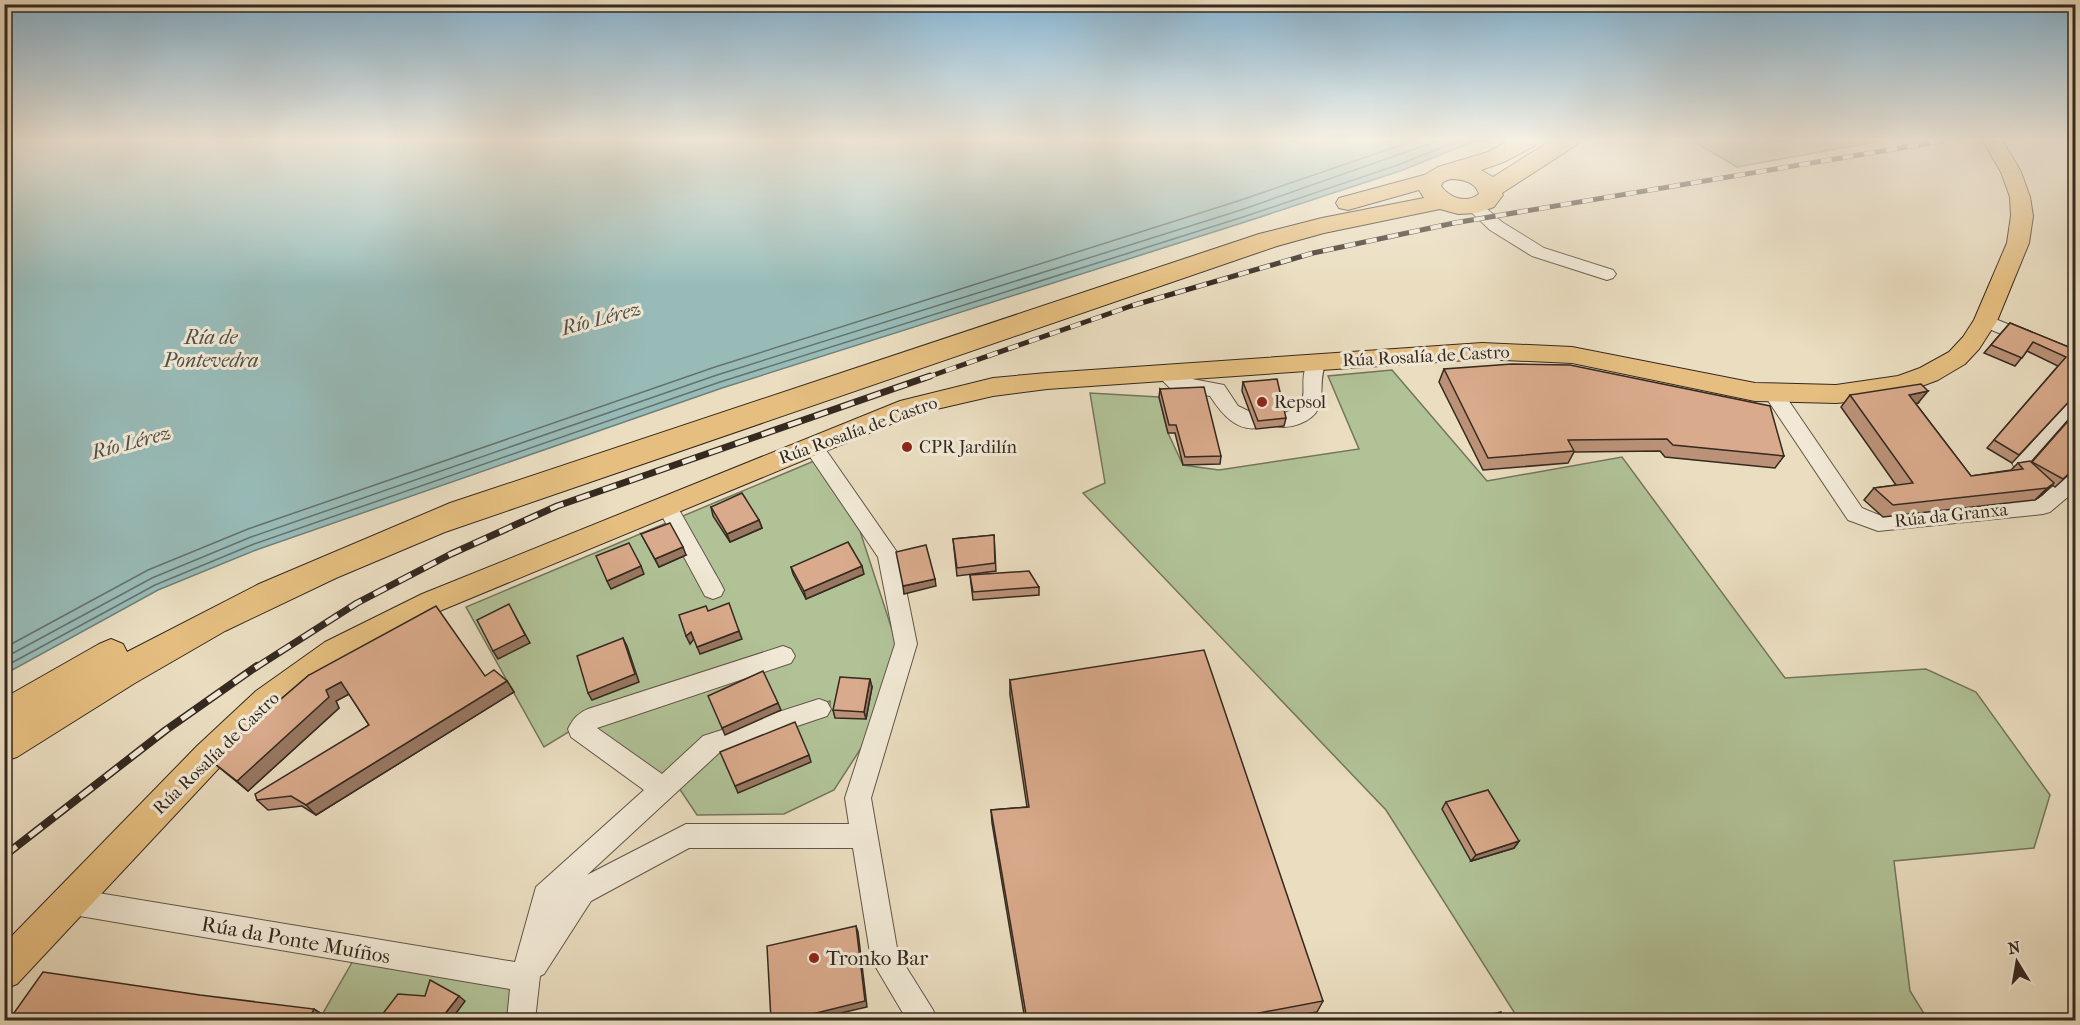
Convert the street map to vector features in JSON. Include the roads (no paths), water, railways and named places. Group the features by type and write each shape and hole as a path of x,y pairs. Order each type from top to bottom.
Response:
{"highway":[{"path":"4,717 191,609 344,538 431,504 529,468 1395,189"},
{"path":"4,745 151,655 243,606 372,548 461,512 1268,240 1322,226 1429,189"},
{"path":"1446,189 1454,205 1482,198 1496,189"},
{"path":"1482,189 1482,198"}],"main road":[{"name":"Rúa Rosalía de Castro","path":"4,971 68,901 236,729 283,688 331,654 374,628 432,602 812,445 909,408 993,387 1047,381 1482,351 1532,351 1572,355 1755,392 1836,394 1869,391 1903,384 1929,374 1957,358 1971,343 1985,321 2018,243 2022,216 2017,189"}],"street":[{"path":"1482,198 1496,226 1538,252 1607,274"},
{"path":"1985,321 2076,358"},
{"path":"1283,421 1298,419 1306,412 1313,400 1312,373 1317,363"},
{"path":"1164,373 1177,383 1217,390 1227,408 1237,418 1254,422"},
{"name":"Rúa da Granxa","path":"1773,393 1855,514 1878,523 2043,506 2076,478"},
{"path":"2022,463 2076,403"},
{"path":"812,445 888,555 906,644 858,798 885,959 923,1020"},
{"path":"666,505 713,590"},
{"path":"663,789 580,729 588,720 783,656"},
{"path":"521,1020 525,978 545,896 712,744 819,709"},
{"path":"525,978 582,892 686,836 864,836"},
{"name":"Rúa da Ponte Muíños","path":"68,901 525,978"}],"water":[{"name":"Ría de Pontevedra","path":"5,189 1346,189 722,388 256,550 158,590 5,674"}],"railway":[{"path":"925,378 1131,306 1313,253 1454,223 1657,189"},
{"path":"255,668 357,603 451,554 557,506 930,376"},
{"path":"4,856 166,730 257,666"}],"place":[{"name":"Repsol","path":"1262,402"},
{"name":"CPR Jardilín","path":"907,447"},
{"name":"Tronko Bar","path":"814,958"}],"water label":[{"name":"Río Lérez","path":"601,318"},
{"name":"Río Lérez","path":"131,442"}]}
